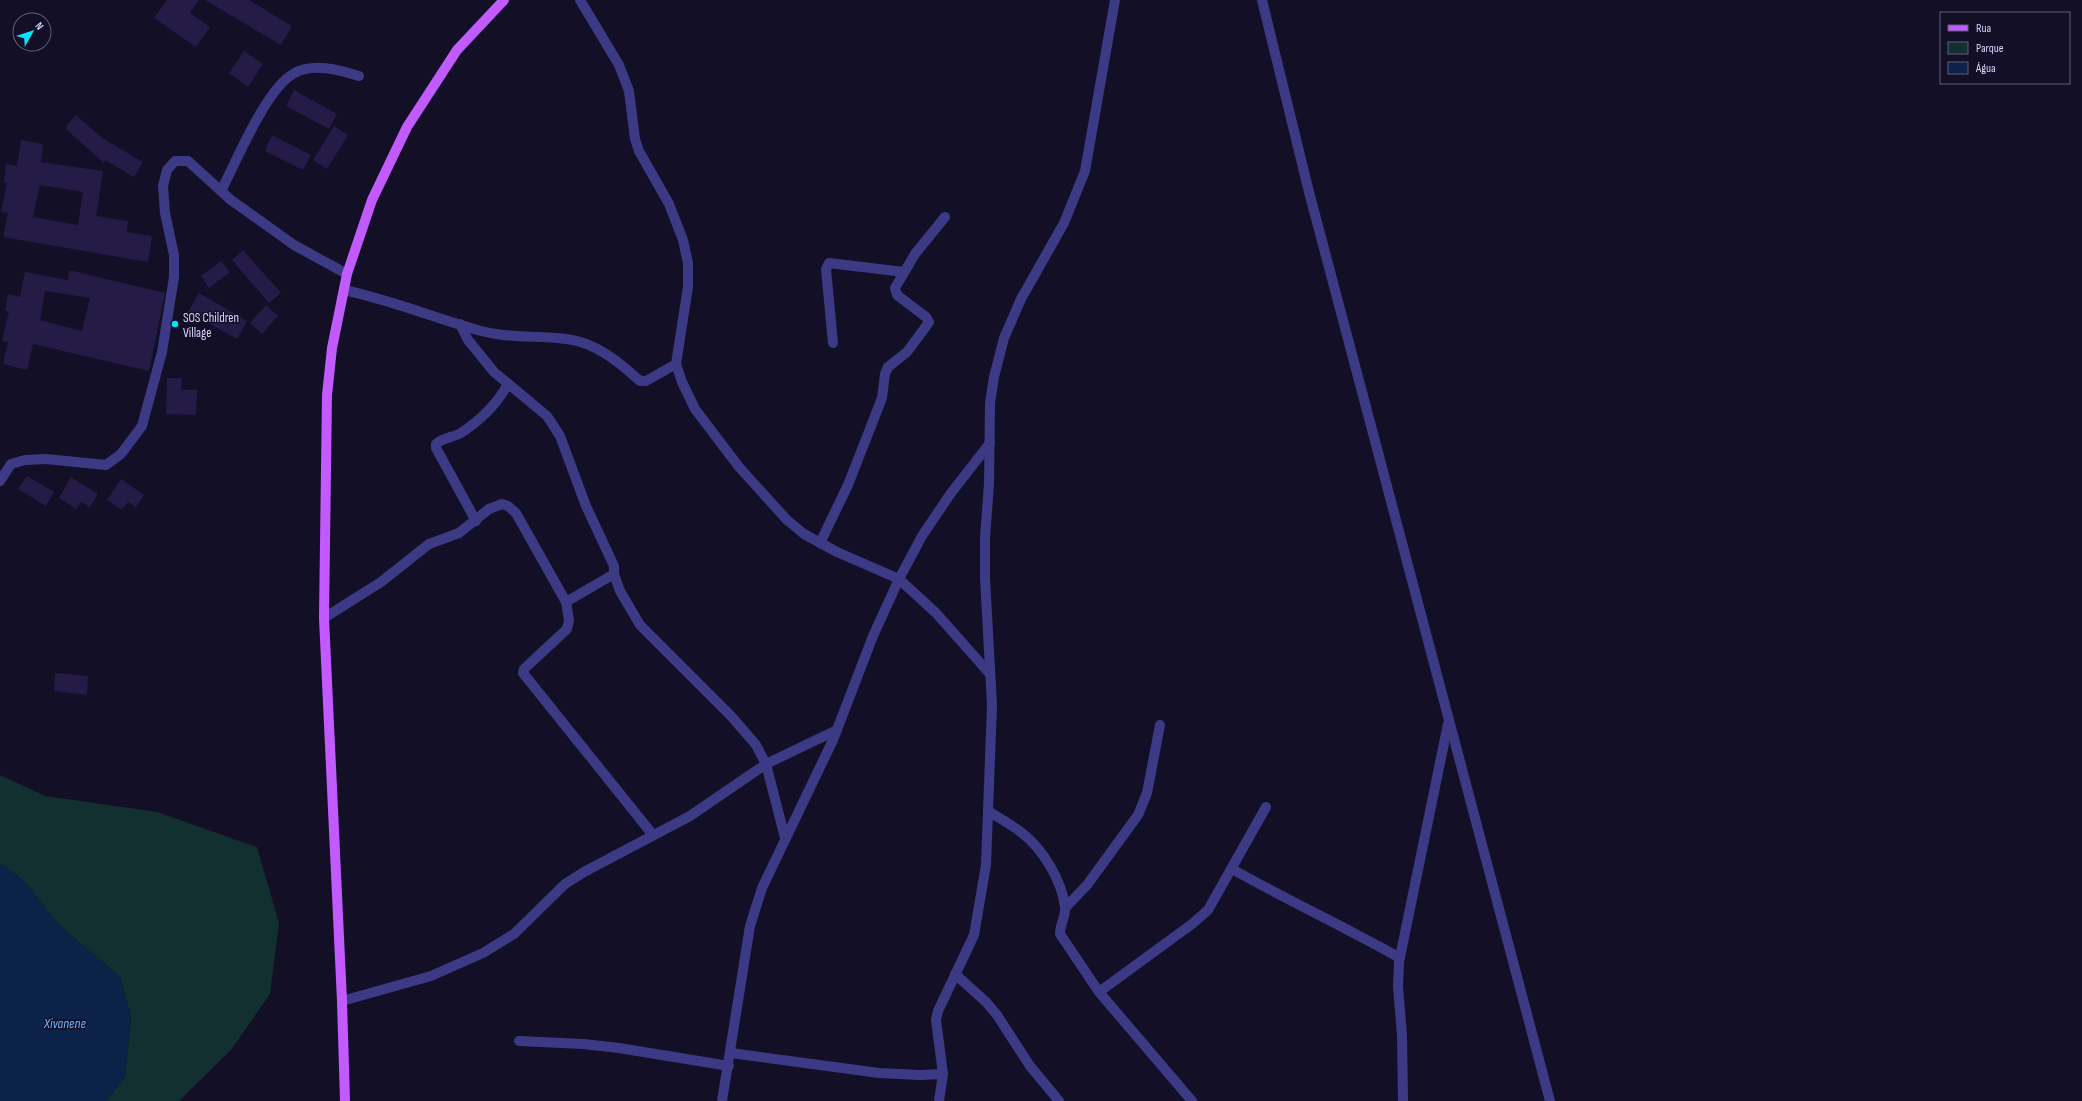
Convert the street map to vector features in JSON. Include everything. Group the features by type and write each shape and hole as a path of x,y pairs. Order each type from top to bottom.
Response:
{"main road":[{"path":"345,1101 342,1001 324,618 327,394 332,348 347,274 372,200 407,127 457,50 504,0"}],"street":[{"path":"580,0 619,65 629,90 635,139 639,151 669,204 683,240 688,263 688,287 676,364 682,382 695,409 715,438 787,520 804,534 820,543 899,579 936,613 990,674"},
{"path":"939,1101 943,1074 936,1020 938,1011 974,935 986,865 992,735 985,571 990,403 1004,338 1021,299 1064,223 1085,170 1115,0"},
{"path":"1262,0 1309,192 1448,722 1550,1101"},
{"path":"221,191 271,96 293,74 310,68 324,68 359,76"},
{"path":"0,481 11,464 25,460 46,459 106,465 121,454 142,426 162,352 174,277 174,256 165,213 163,186 167,170 175,161 188,161 221,191 294,245 347,274"},
{"path":"820,543 848,485 882,398 885,374 888,367 907,352 927,326 928,322 926,318 897,295 895,288 915,254 945,217"},
{"path":"833,343 826,269 829,263 904,272"},
{"path":"344,290 375,297 460,324 510,337 567,339 584,344 604,352 640,381 646,381 676,364"},
{"path":"460,324 468,340 480,356 508,384 547,416 560,436 586,506 614,566 614,574 620,592 640,624 732,716 756,745 766,764 785,838"},
{"path":"476,521 436,448 436,444 461,433 473,424 498,402 508,384"},
{"path":"722,1101 729,1066 738,998 755,908 785,838 837,730 873,636 899,579 922,536 951,493 990,443"},
{"path":"324,618 382,582 429,544 459,533 490,509 502,504 508,506 516,513 566,602 569,620 567,629 524,669 523,673 653,835"},
{"path":"566,602 614,574"},
{"path":"1403,1101 1402,1035 1398,987 1400,958 1448,722"},
{"path":"1065,908 1087,885 1138,815 1147,793 1160,725"},
{"path":"342,1001 431,976 483,953 514,934 565,884 584,872 690,816 766,764 837,730"},
{"path":"1099,992 1192,924 1208,910 1266,807"},
{"path":"988,811 1022,833 1036,847 1053,873 1062,893 1065,908 1060,934 1099,992 1185,1099"},
{"path":"1232,869 1268,890 1348,929 1400,958"},
{"path":"955,974 990,1006 1030,1066 1059,1101"},
{"path":"519,1041 597,1046 729,1066"},
{"path":"731,1053 886,1073 920,1075 943,1074"}],"green space":[{"path":"0,775 45,796 157,812 257,847 279,923 270,994 231,1050 179,1101 106,1101 125,1077 131,1017 120,977 61,927 24,881 0,863"}],"water":[{"name":"Xivanene","path":"0,863 24,881 61,927 120,977 131,1017 125,1077 106,1101 0,1101"}],"building":[{"path":"167,0 199,0 190,13 210,27 196,47 154,18"},
{"path":"205,0 249,0 292,26 281,45"},
{"path":"244,51 263,64 248,87 229,73"},
{"path":"294,90 337,114 329,129 286,106"},
{"path":"76,115 102,138 143,162 134,177 105,160 104,163 67,130 67,125"},
{"path":"334,126 348,135 327,169 313,160"},
{"path":"272,135 311,155 303,170 265,151"},
{"path":"21,140 43,144 41,162 103,171 96,216 128,221 127,232 152,236 148,262 3,237 8,213 1,212 7,183 4,182 6,164 17,166","holes":["40,185 83,192 78,225 33,217"]},
{"path":"243,250 281,293 269,303 232,260"},
{"path":"221,261 230,272 209,288 201,276"},
{"path":"69,270 165,293 149,371 33,344 27,370 3,364 8,342 2,341 9,311 5,311 8,294 20,297 25,272 68,280","holes":["45,291 90,298 82,331 40,320"]},
{"path":"199,293 247,321 237,339 188,312"},
{"path":"266,305 278,316 262,334 250,323"},
{"path":"167,378 182,378 181,390 197,390 196,415 166,414"},
{"path":"27,476 54,492 46,506 18,489"},
{"path":"71,477 98,494 90,507 81,502 76,509 59,498"},
{"path":"121,479 144,495 136,507 128,502 122,510 107,500"},
{"path":"55,673 88,676 87,695 54,691"}],"place":[{"name":"SOS Children Village","path":"175,324"}]}
